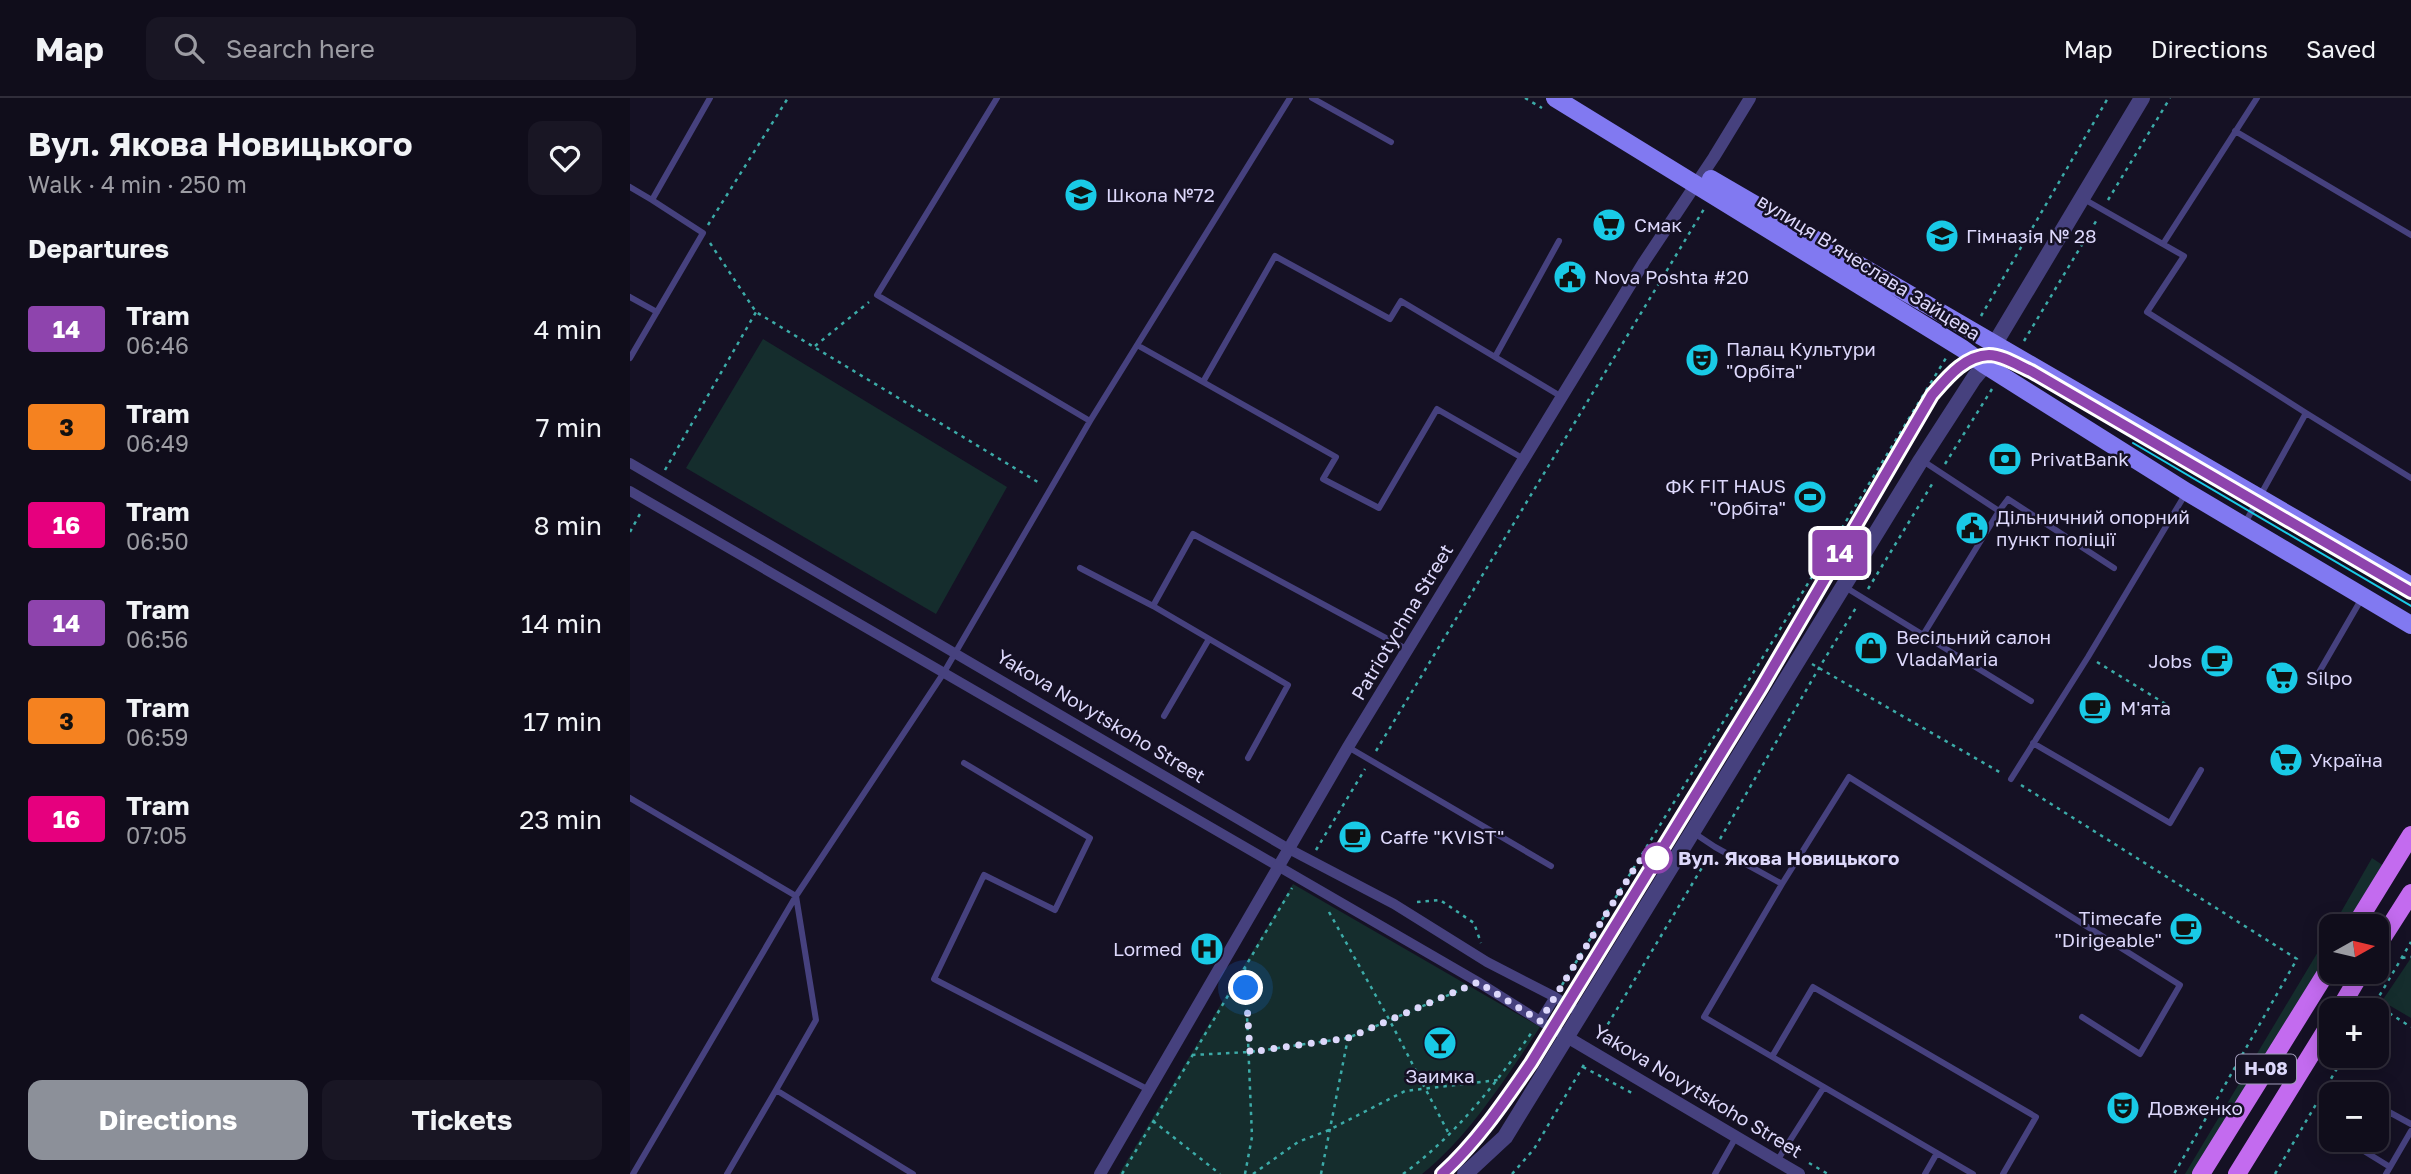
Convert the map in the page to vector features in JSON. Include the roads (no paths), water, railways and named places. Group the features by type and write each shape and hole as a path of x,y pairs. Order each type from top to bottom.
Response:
{"main road":[{"name":"вулиця Вʼячеслава Зайцева","path":"1555,98 1994,345 2411,586"},
{"name":"вулиця Вʼячеслава Зайцева","path":"1576,98 1985,365 2187,492 2411,625"},
{"path":"2362,914 2411,835"},
{"path":"2389,928 2411,893"},
{"name":"Н-08","path":"2201,1174 2319,984"},
{"name":"Н-08","path":"2237,1174 2319,1041"}],"street":[{"name":"Patriotychna Street","path":"1100,1174 1348,747 1644,262 1750,98"},
{"path":"1468,1173 1505,1137 1921,460 1985,365 1994,345 2142,98"},
{"name":"Yakova Novytskoho Street","path":"630,463 1289,849 1394,904 1488,962 1582,1014"},
{"name":"Yakova Novytskoho Street","path":"630,491 1478,982 1799,1174"},
{"path":"1540,1021 1555,997"}],"lane":[{"path":"652,200 710,98"},
{"path":"997,98 877,295 1090,421"},
{"path":"633,1174 796,896 943,674 1090,421 1290,98"},
{"path":"1312,98 1391,142"},
{"path":"2163,244 2257,98"},
{"path":"2235,131 2411,235"},
{"path":"630,187 703,233 630,358"},
{"path":"2082,198 2184,256 2147,312 2411,478"},
{"path":"1494,357 1559,241"},
{"path":"1203,382 1275,256 1390,319 1401,301 1562,397"},
{"path":"630,297 657,312"},
{"path":"1137,345 1336,457 1323,479 1379,508 1437,409 1524,459"},
{"path":"2244,525 2306,414"},
{"path":"1921,460 1999,512"},
{"path":"2011,779 2187,492"},
{"path":"1923,635 2008,499 2114,568"},
{"path":"1153,606 1193,534 1408,650"},
{"path":"1080,568 1153,606 1288,685 1248,758"},
{"path":"1843,586 2031,701"},
{"path":"2318,674 2362,596"},
{"path":"1164,716 1209,639"},
{"path":"2033,743 2170,823 2201,770"},
{"path":"1348,747 1551,866"},
{"path":"964,763 1090,838 1055,910 984,875 934,979 1149,1090"},
{"path":"1973,1174 1704,1017 1849,777 2179,985 2140,1054 2082,1017"},
{"path":"630,798 796,896"},
{"path":"1693,832 1782,884"},
{"path":"727,1174 816,1020 796,896"},
{"path":"1773,1055 1813,987 2036,1117 2003,1174"},
{"path":"1777,1161 1824,1087"},
{"path":"776,1090 913,1174"},
{"path":"2389,1112 2411,1124"},
{"path":"2365,1152 2388,1171 2411,1131"},
{"path":"1715,1174 1736,1137"},
{"path":"1925,1174 1937,1153"}],"tram line":[{"name":"14","path":"1442,1174 1462,1156 1493,1118 1531,1063 1761,688 1932,395 1959,366 1989,355 2031,371 2411,592"},
{"path":"1442,1174 1479,1135 1531,1063 1761,688 1932,395 1950,375 1972,359 1994,355 2031,371 2411,592"},
{"path":"2133,443 2411,606"}],"place":[{"name":"Школа №72","path":"1081,195"},
{"name":"Смак","path":"1609,225"},
{"name":"Гімназія № 28","path":"1942,236"},
{"name":"Nova Poshta #20","path":"1570,277"},
{"name":"Палац Культури \"Орбіта\"","path":"1702,360"},
{"name":"PrivatBank","path":"2005,459"},
{"name":"ФК FIT HAUS \"Орбіта\"","path":"1810,497"},
{"name":"Дільничний опорний пункт поліції","path":"1972,528"},
{"name":"Весільний салон VladaMaria","path":"1871,648"},
{"name":"Jobs","path":"2217,661"},
{"name":"Silpo","path":"2282,678"},
{"name":"М'ята","path":"2095,708"},
{"name":"Україна","path":"2286,760"},
{"name":"Caffe \"KVIST\"","path":"1355,837"},
{"name":"Вул. Якова Новицького","path":"1657,858"},
{"name":"Timecafe \"Dirigeable\"","path":"2186,929"},
{"name":"Lormed","path":"1207,949"},
{"name":"Заимка","path":"1440,1043"},
{"name":"Довженко","path":"2123,1108"}]}
